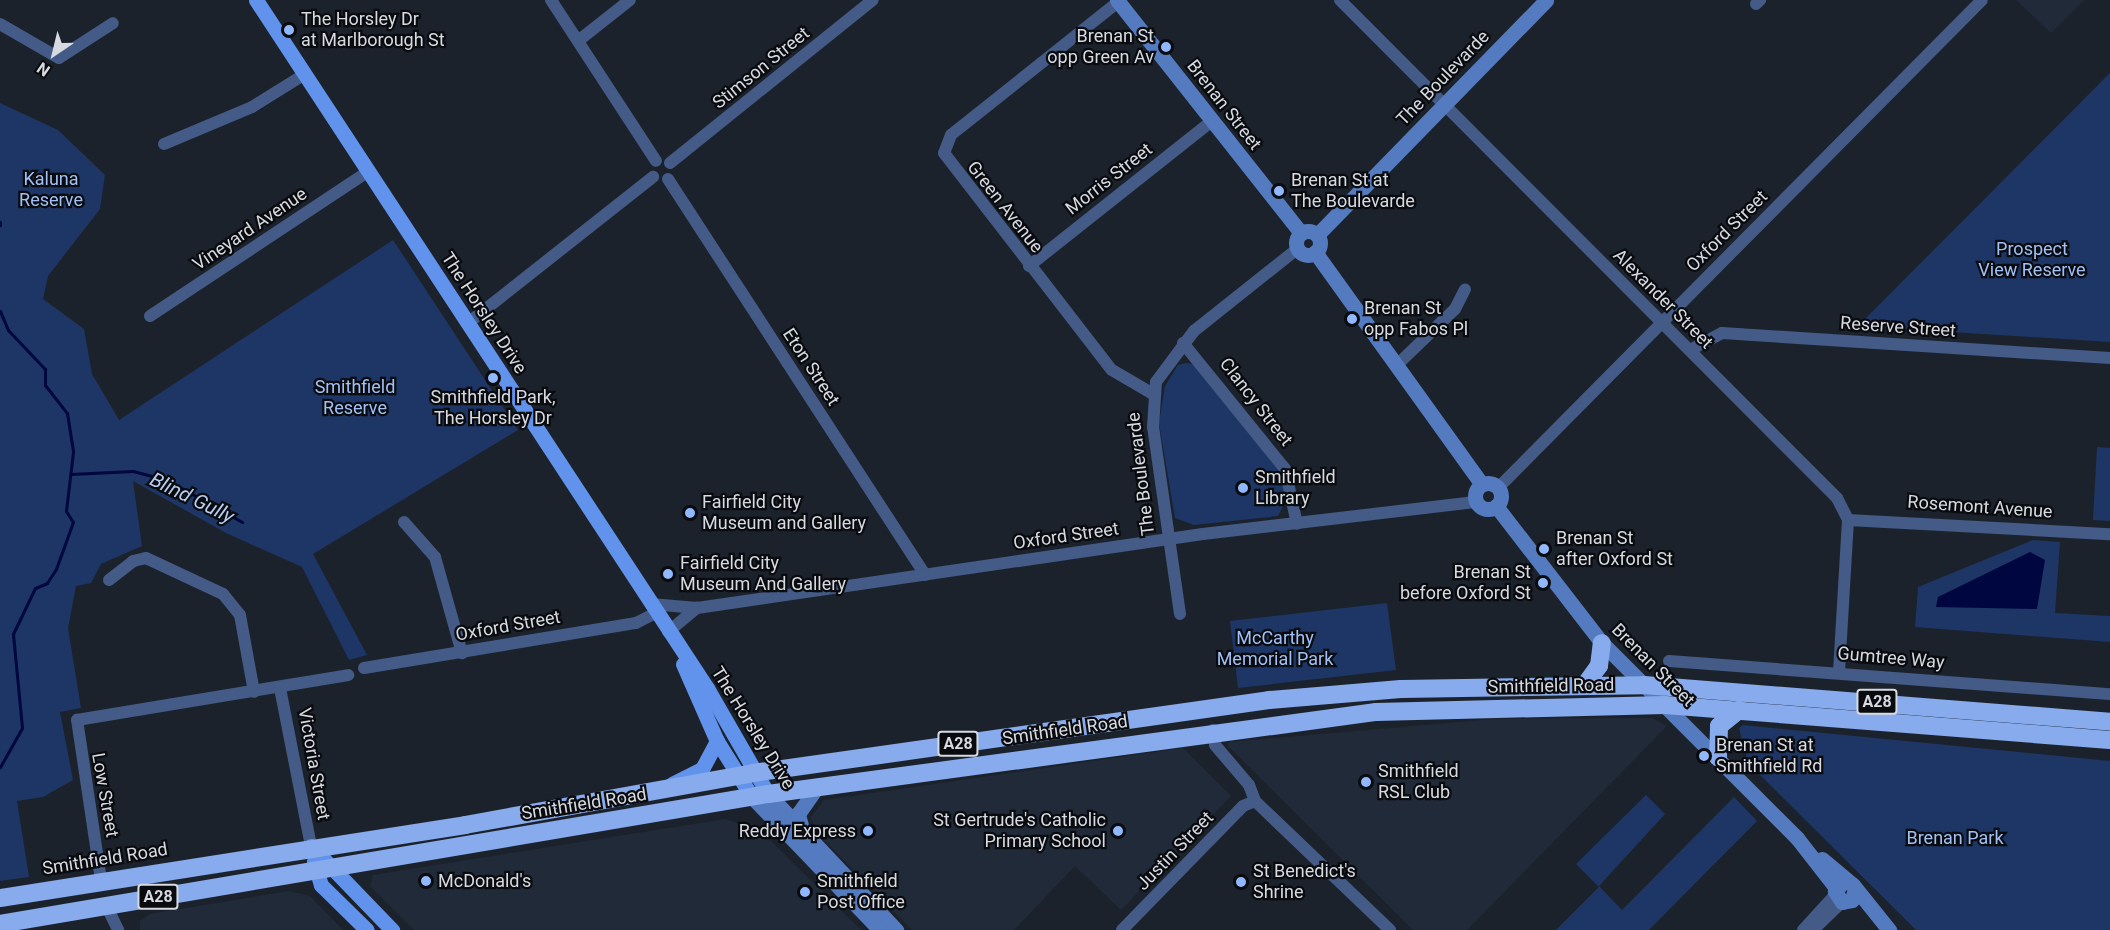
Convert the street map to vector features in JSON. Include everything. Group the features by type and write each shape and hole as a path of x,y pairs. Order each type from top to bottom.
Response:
{"highway":[{"path":"1585,685 1599,666 1602,643"},
{"name":"Smithfield Road","path":"0,898 745,774 1269,700 1401,689 1644,685 2110,722"},
{"path":"1520,716 1594,714 1634,705"},
{"name":"Smithfield Road","path":"0,924 817,787 1213,730 1376,712 1665,705 2110,740"},
{"path":"1718,757 1719,726 1739,710"}],"main road":[{"name":"The Horsley Drive","path":"259,2 654,608 678,649 707,688 745,774"},
{"name":"The Horsley Drive","path":"678,649 717,741 760,796"},
{"path":"659,790 702,769 717,741"},
{"name":"Victoria Street","path":"311,846 324,870 392,930"},
{"name":"Victoria Street","path":"324,870 321,885 367,930"}],"street":[{"path":"468,323 653,177 656,160 551,0"},
{"path":"578,41 630,0"},
{"name":"Stimson Street","path":"670,163 873,0"},
{"name":"Alexander Street","path":"1340,0 1837,498 1848,520"},
{"name":"The Boulevarde","path":"1317,235 1546,0"},
{"name":"Oxford Street","path":"1498,488 1982,0"},
{"name":"Brenan Street","path":"1117,1 1301,233"},
{"name":"Green Avenue","path":"1117,1 945,144 946,162 1112,370 1153,394"},
{"path":"0,24 59,58 113,23"},
{"path":"164,144 252,107 305,74"},
{"name":"Morris Street","path":"1029,266 1212,121"},
{"path":"653,177 668,179 670,163 656,160"},
{"name":"Vineyard Avenue","path":"150,316 369,171"},
{"name":"Eton Street","path":"668,179 925,575"},
{"path":"1316,252 1298,249 1301,233 1317,235 1316,252 1482,484 1498,488 1496,506 1483,507 1477,502 1482,484"},
{"name":"The Boulevarde","path":"1180,614 1168,539 1153,394 1160,373 1183,343 1298,249"},
{"path":"1398,364 1455,309 1465,288"},
{"name":"Reserve Street","path":"1690,350 1722,333 2110,358"},
{"name":"Clancy Street","path":"1183,343 1285,469 1297,524"},
{"name":"Oxford Street","path":"364,668 636,622 654,608 697,608 1168,539 1477,502"},
{"name":"Brenan Street","path":"1496,506 1602,643 1797,838 1845,893 1887,930"},
{"path":"1839,671 1848,520"},
{"name":"Rosemont Avenue","path":"1848,520 2110,534"},
{"path":"404,522 435,557 462,653"},
{"path":"109,580 133,561 151,559 223,594 240,615 254,692 348,675"},
{"path":"668,632 697,608"},
{"name":"Gumtree Way","path":"1669,661 1839,671 2110,694"},
{"name":"Victoria Street","path":"280,688 311,846"},
{"name":"Low Street","path":"101,880 75,725 81,718 254,692"},
{"path":"1213,730 1220,752 1249,785 1255,801 1390,930"},
{"path":"804,835 798,814 817,787"},
{"name":"The Horsley Drive","path":"760,796 804,835 896,930"},
{"name":"The Horsley Drive","path":"760,796 880,930"},
{"name":"Justin Street","path":"1122,930 1243,806 1255,801"},
{"path":"1803,930 1845,893"},
{"path":"1813,930 1845,893"},
{"path":"106,905 118,930"}],"shaded area":[{"path":"2016,0 2084,0 2051,33"},
{"path":"2030,552 2045,560 2037,609 1936,607 1938,597"},
{"path":"1652,718 1667,726 1467,930 1413,930 1228,746 1229,742 1494,719"},
{"path":"1183,748 1231,796 1121,910 1075,866 1014,930 912,930 824,840 810,818 824,800"},
{"path":"725,819 761,831 861,930 414,930 370,886 373,875"},
{"path":"289,891 310,896 343,930 140,930 140,921 150,914"}],"green space":[{"name":"Prospect View Reserve","path":"2110,73 2110,342 1858,326"},
{"path":"0,103 58,130 105,175 100,209 48,276 43,299 84,329 92,374 119,420 393,240 518,430 313,554 367,655 349,660 302,567 226,533 133,481 142,546 101,564 91,583 76,586 68,628 81,708 60,712 73,780 43,797 17,801 29,877 0,881"},
{"path":"1195,364 1280,472 1287,498 1278,516 1194,525 1175,518 1159,423 1165,386 1178,365"},
{"path":"2097,447 2110,448 2110,521 2093,520"},
{"path":"2033,540 2060,542 2055,613 2110,616 2110,642 1915,627 1918,587"},
{"name":"McCarthy Memorial Park","path":"1387,603 1396,670 1238,688 1230,621"},
{"name":"Brenan Park","path":"1743,725 2110,761 2110,930 1916,930 1748,763 1739,728"},
{"path":"1646,795 1665,814 1599,886 1622,910 1734,797 1757,821 1649,930 1556,930 1599,887 1576,864"}],"waterway":[{"path":"0,311 8,330 45,369 45,385 67,413 73,452 66,511 73,522 56,569 47,583 35,588 13,634 22,728 0,767"},
{"name":"Blind Gully","path":"71,474 133,471 167,480 242,522"}],"place":[{"name":"The Horsley Dr at Marlborough St","path":"289,30"},
{"name":"Brenan St opp Green Av","path":"1166,47"},
{"name":"Brenan St at The Boulevarde","path":"1279,191"},
{"name":"Brenan St opp Fabos Pl","path":"1352,319"},
{"name":"Smithfield Park, The Horsley Dr","path":"493,378"},
{"name":"Smithfield Library","path":"1243,488"},
{"name":"Fairfield City Museum and Gallery","path":"690,513"},
{"name":"Brenan St after Oxford St","path":"1544,549"},
{"name":"Fairfield City Museum And Gallery","path":"668,574"},
{"name":"Brenan St before Oxford St","path":"1543,583"},
{"name":"Brenan St at Smithfield Rd","path":"1704,756"},
{"name":"Smithfield RSL Club","path":"1366,782"},
{"name":"Reddy Express","path":"868,831"},
{"name":"St Gertrude's Catholic Primary School","path":"1118,831"},
{"name":"McDonald's","path":"426,881"},
{"name":"St Benedict's Shrine","path":"1241,882"},
{"name":"Smithfield Post Office","path":"805,892"}],"park label":[{"name":"Kaluna Reserve","path":"51,190"},
{"name":"Smithfield Reserve","path":"355,398"}]}
